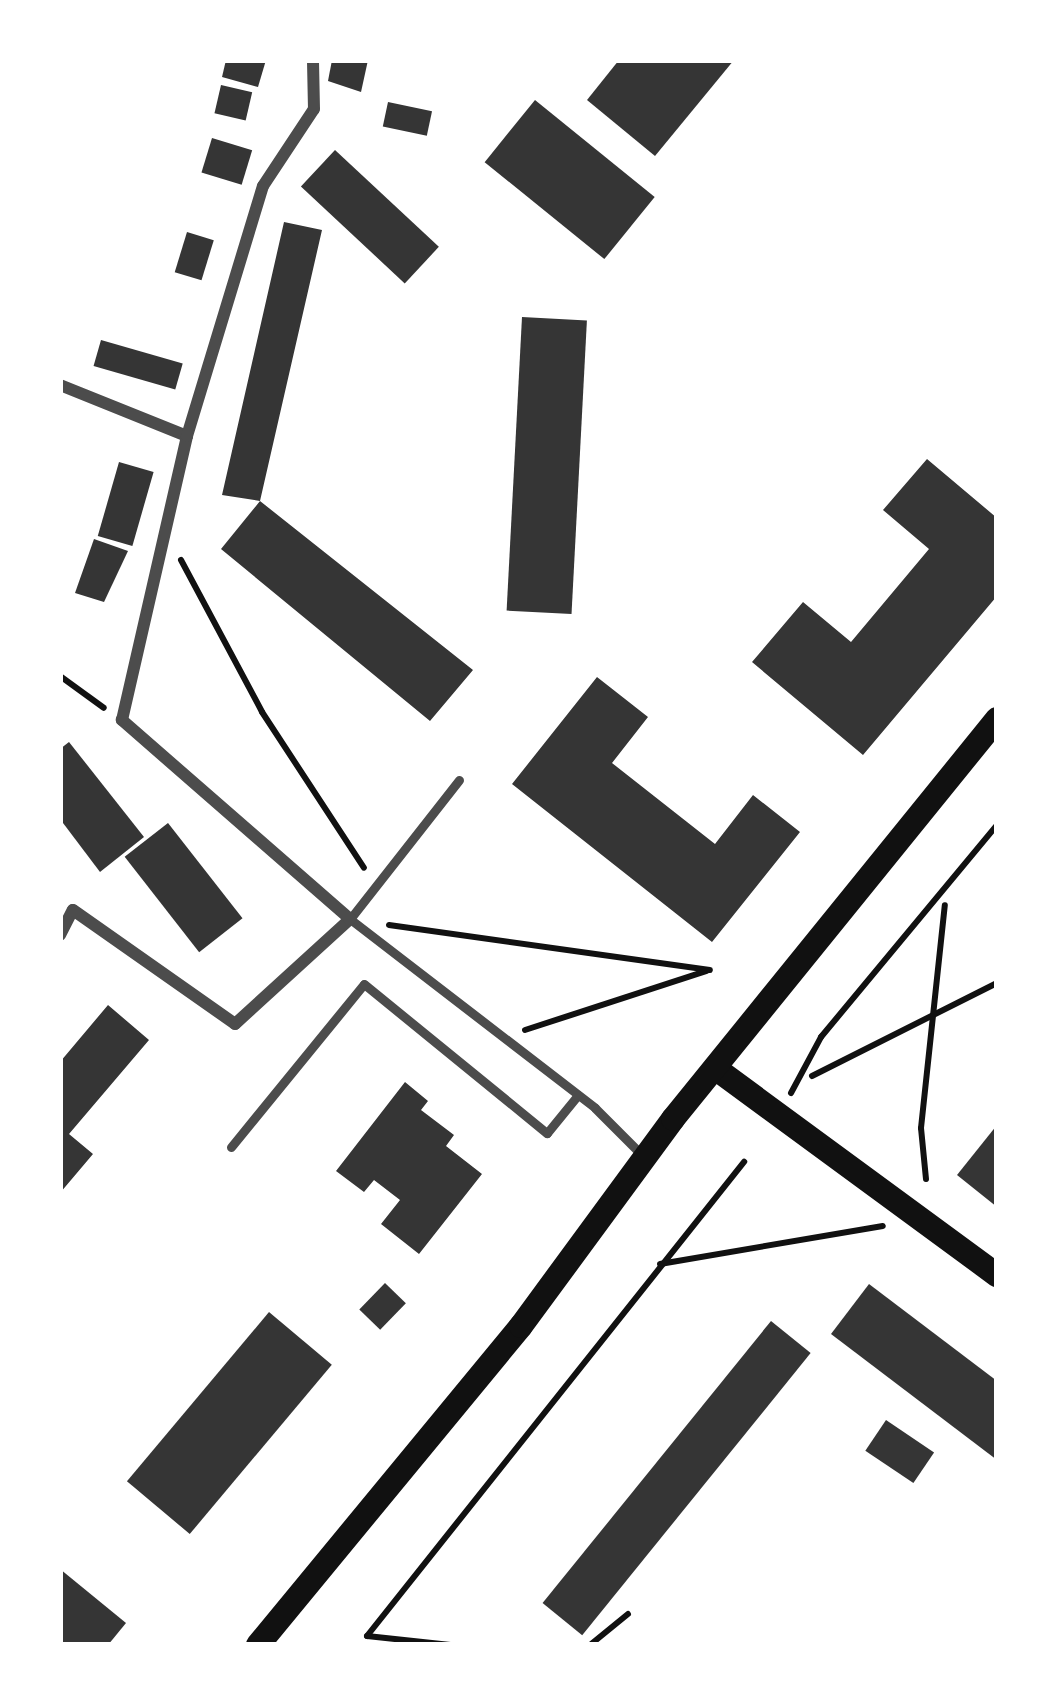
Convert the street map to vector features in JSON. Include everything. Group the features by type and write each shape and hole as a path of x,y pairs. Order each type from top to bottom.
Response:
{"main road":[{"path":"258,1645 521,1326 715,1068 997,719"},
{"path":"715,1068 997,1276"}],"street":[{"path":"60,934 73,910 235,1024 350,919 122,720 187,436 262,186 314,109 314,60"},
{"path":"60,386 187,436"}],"lane":[{"path":"459,780 350,919 578,1095 645,1158"},
{"path":"231,1147 364,984 548,1133 578,1095"}],"path":[{"path":"165,531 262,712 363,859 369,894"},
{"path":"60,676 122,720"},
{"path":"774,1115 821,1037 997,825"},
{"path":"926,1179 921,1127 945,905"},
{"path":"350,919 710,970 503,1037"},
{"path":"812,1076 997,983"},
{"path":"367,1636 744,1162"},
{"path":"659,1264 887,1226"},
{"path":"590,1645 628,1614"},
{"path":"367,1636 378,1645"},
{"path":"367,1636 451,1645"}],"building":[{"path":"226,60 266,60 258,87 222,77"},
{"path":"332,60 368,60 361,92 328,81"},
{"path":"619,60 734,60 655,156 587,100"},
{"path":"221,85 252,92 246,120 214,113"},
{"path":"535,100 655,197 604,259 485,162"},
{"path":"388,102 432,111 427,136 383,126"},
{"path":"212,138 252,150 242,185 201,172"},
{"path":"335,150 439,247 405,283 301,187"},
{"path":"284,222 322,230 260,501 222,495"},
{"path":"187,232 214,240 201,280 175,272"},
{"path":"522,317 587,320 572,614 507,611"},
{"path":"101,340 183,363 175,389 94,366"},
{"path":"927,459 997,518 997,596 863,755 752,662 803,602 851,642 929,549 883,510"},
{"path":"119,462 154,472 132,546 98,536"},
{"path":"260,501 473,670 430,721 221,549"},
{"path":"94,539 128,551 104,602 75,593"},
{"path":"597,677 648,717 612,763 715,844 753,795 800,832 712,942 512,784"},
{"path":"69,742 144,837 100,872 60,819 60,749"},
{"path":"168,823 242,918 199,952 125,857"},
{"path":"108,1005 149,1040 69,1134 93,1154 60,1193 60,1062"},
{"path":"405,1082 428,1101 421,1110 454,1135 446,1146 482,1174 419,1254 381,1224 400,1200 374,1180 364,1192 336,1171"},
{"path":"997,1125 997,1207 957,1175"},
{"path":"385,1283 406,1303 380,1330 359,1310"},
{"path":"869,1284 997,1381 997,1460 831,1334"},
{"path":"269,1312 332,1365 190,1534 127,1481"},
{"path":"771,1321 811,1353 582,1635 543,1603"},
{"path":"886,1420 934,1452 913,1483 865,1451"},
{"path":"60,1569 126,1623 108,1645 60,1645"}]}
